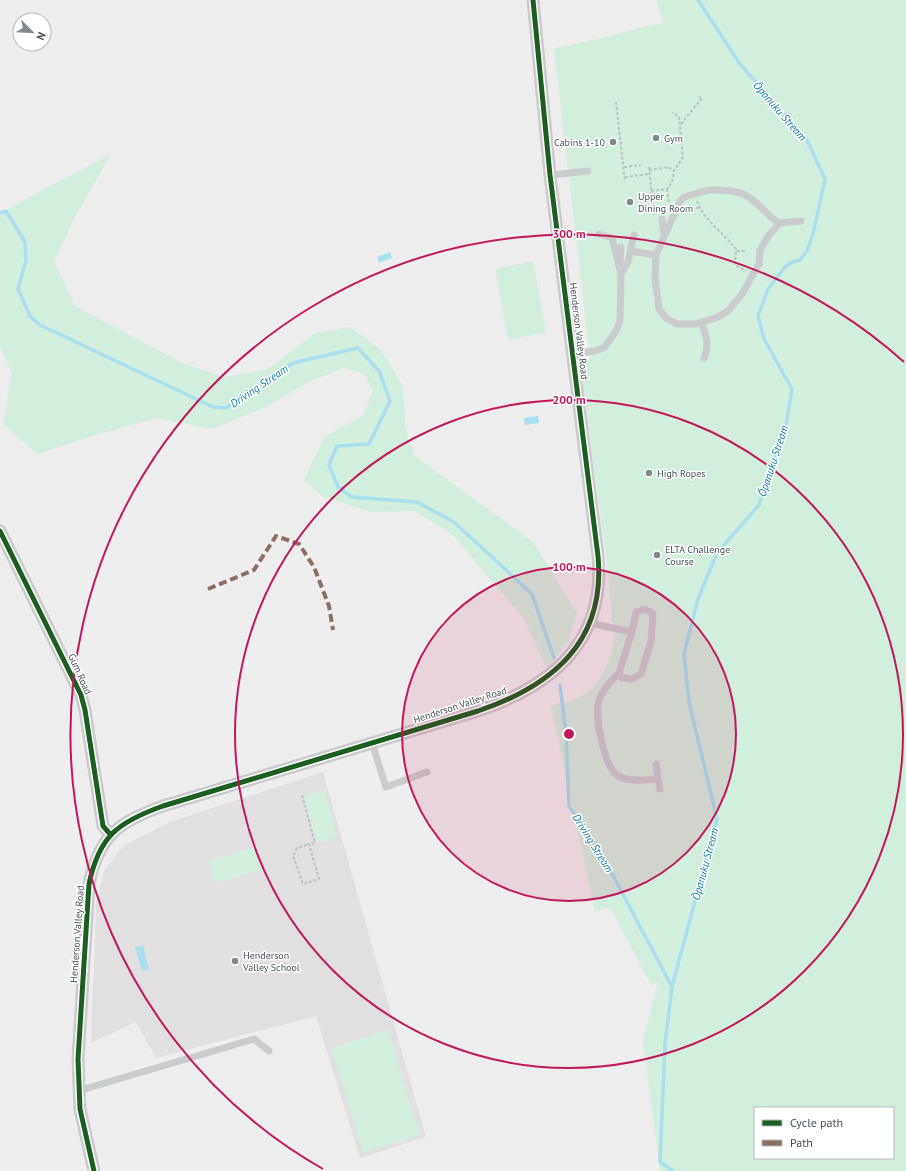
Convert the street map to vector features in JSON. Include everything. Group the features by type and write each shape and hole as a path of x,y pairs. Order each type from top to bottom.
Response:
{"street":[{"name":"Henderson Valley Road","path":"94,1171 83,1125 78,1091 78,1059 89,884 96,857 110,834 129,820 163,806 478,711 524,692 539,683 566,660 584,635 590,623 595,604 600,572 550,175 533,0"},
{"name":"Gum Road","path":"0,532 81,695 85,710 103,826 110,834"}],"lane":[{"path":"550,175 588,171"},
{"path":"779,223 760,250 759,264 736,303 728,311 718,317 689,325 671,322 662,314 657,304 656,255 664,234 682,198 708,190 728,190 741,193 756,201 779,223 801,222"},
{"path":"658,220 664,234"},
{"path":"599,234 612,238 621,274"},
{"path":"621,274 626,268 634,235"},
{"path":"572,354 595,351 605,347 616,332 620,321 621,248"},
{"path":"631,251 656,255"},
{"path":"701,322 708,338 708,349 704,358"},
{"path":"619,673 622,678 632,679 641,674 651,641 653,614 645,609 636,612 632,632 619,673 599,698 597,710 599,730 608,762 614,774 620,777 658,779"},
{"path":"590,623 632,632"},
{"path":"372,743 386,787 427,772"},
{"path":"656,764 660,789"},
{"path":"78,1091 254,1039 269,1051"}],"path":[{"path":"680,125 702,98 699,96"},
{"path":"616,102 625,182"},
{"path":"651,190 667,189 672,182 674,172 683,156 679,117 672,112"},
{"path":"624,167 640,165"},
{"path":"658,220 651,190 649,169 668,167 674,172"},
{"path":"625,176 649,174"},
{"path":"696,197 700,208 708,219 727,238 737,251"},
{"path":"680,209 700,208"},
{"path":"737,251 746,251"},
{"path":"737,251 734,263 742,269"},
{"path":"302,795 315,843 309,844 297,848 293,856 303,884 320,878 309,844"}],"shaded area":[{"name":"Henderson Valley School","path":"323,772 426,1137 360,1158 316,1016 156,1058 136,1022 91,1043 96,905 104,871 123,846 172,821"}],"green space":[{"path":"656,0 906,0 906,1171 660,1171 643,1041 658,982 651,985 610,907 595,911 551,706 580,697 591,689 598,681 611,655 616,625 612,624 609,581 582,376 586,361 590,359 554,48 582,43 664,23"},
{"path":"111,154 75,217 54,262 75,306 182,363 225,377 266,370 315,333 350,327 380,349 403,386 405,426 415,456 533,542 577,613 569,641 547,669 524,619 454,536 415,511 370,512 322,496 304,480 324,437 363,416 373,391 365,374 344,368 310,381 266,407 212,429 157,418 95,435 37,454 3,424 12,373 0,346 0,213"},
{"path":"533,261 546,332 508,340 495,269"},
{"path":"325,790 338,838 317,843 304,796"},
{"path":"255,847 261,870 215,883 208,861"},
{"path":"388,1030 420,1135 363,1153 331,1048"}],"water":[{"path":"390,252 392,258 379,263 377,257"},
{"path":"538,416 539,423 525,425 524,418"},
{"path":"143,945 149,970 142,971 135,947"}],"waterway":[{"name":"Ōpanuku Stream","path":"673,1171 660,1162 665,1044 672,987 717,819 689,702 684,654 698,599 717,553 759,505 785,431 792,389 764,339 758,316 768,289 785,267 792,262 800,260 807,251 813,234 825,179 807,140 740,64 698,0"},
{"name":"Driving Stream","path":"0,213 6,211 25,242 26,260 18,289 30,316 40,325 213,407 226,408 293,363 358,348 379,371 390,401 369,444 337,446 329,465 338,487 352,497 417,502 454,522 532,594 554,658"},
{"name":"Driving Stream","path":"560,685 566,733 569,806 600,851 672,987"}],"marked path":[{"path":"208,589 254,570 276,536 299,544 314,567 329,606 333,630"}],"cycle path":[{"path":"94,1171 80,1109 78,1059 89,884 98,854 105,842 113,833 122,825 134,818 163,806 478,711 505,701 551,674 569,656 583,636 593,613 598,586 598,556 550,175 533,0"},
{"path":"0,531 81,695 85,710 103,826 110,834"}],"place":[{"name":"Gym","path":"656,138"},
{"name":"Cabins 1-10","path":"613,142"},
{"name":"Upper Dining Room","path":"630,202"},
{"name":"High Ropes","path":"649,473"},
{"name":"ELTA Challenge Course","path":"657,555"},
{"name":"Henderson Valley School","path":"235,961"}]}
